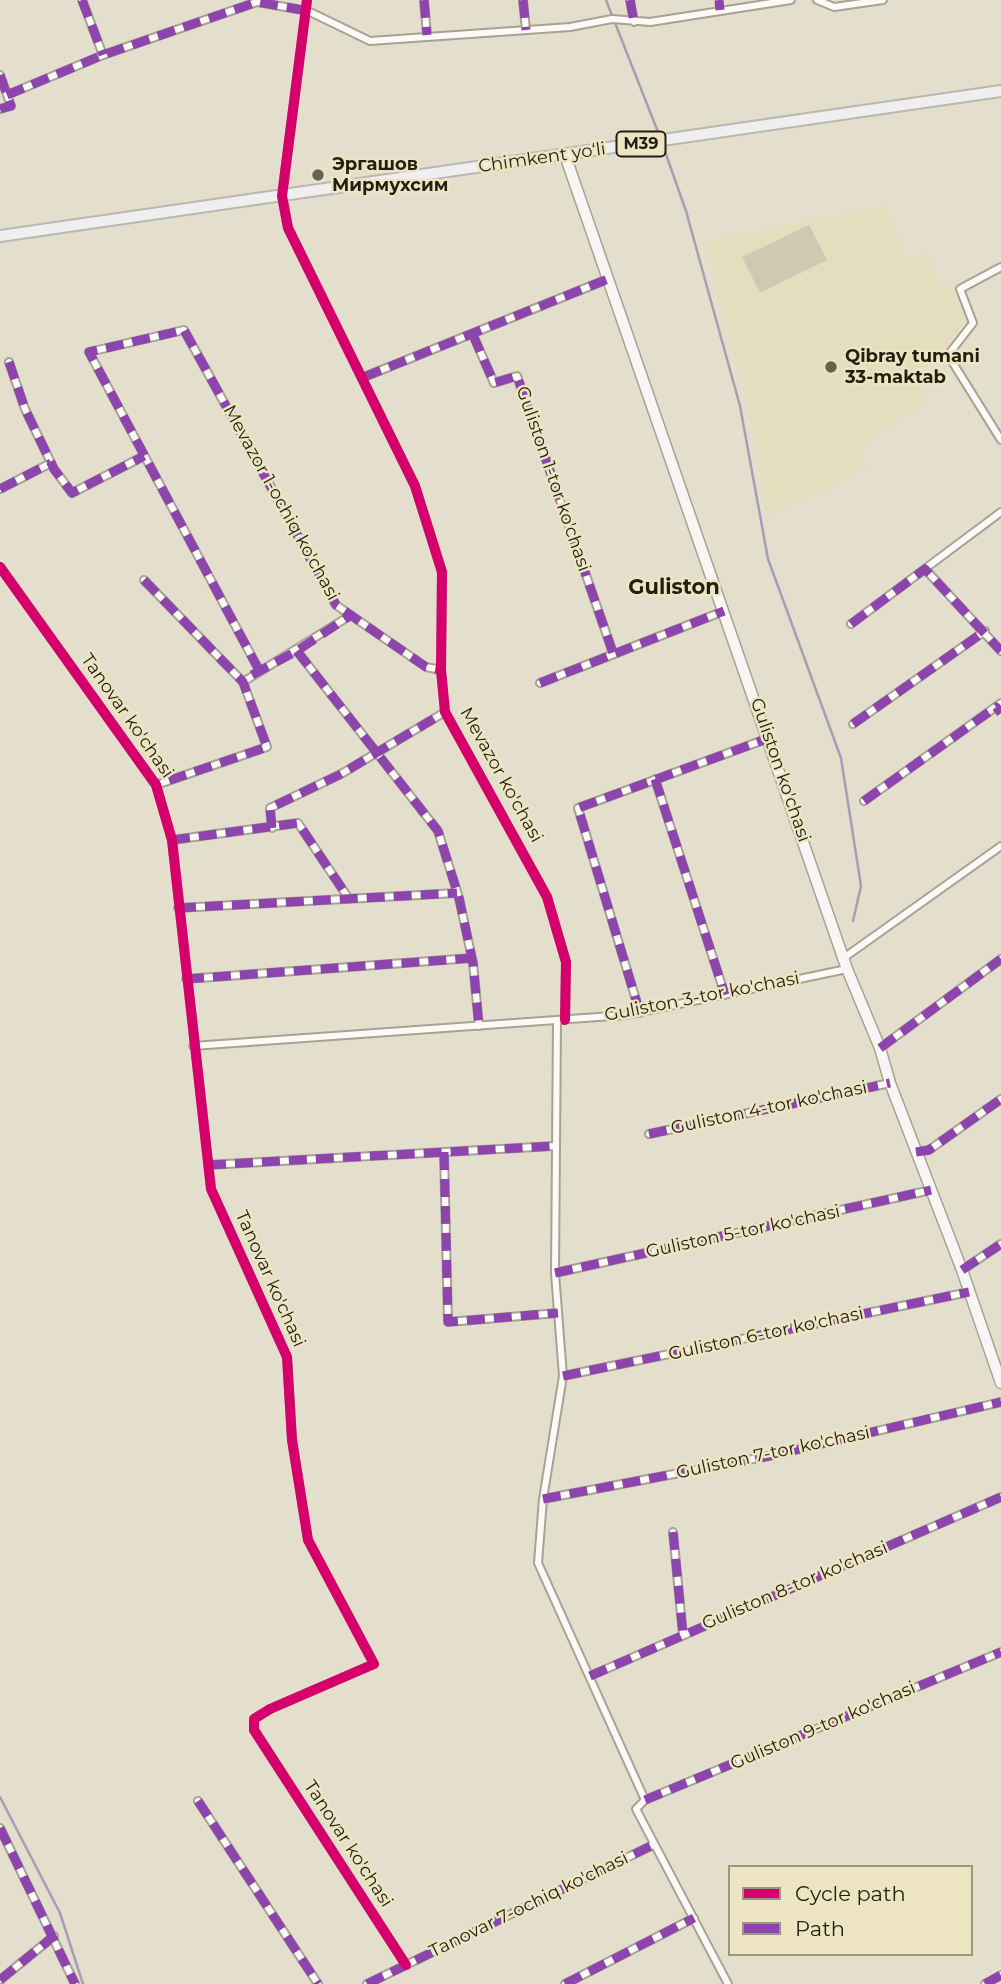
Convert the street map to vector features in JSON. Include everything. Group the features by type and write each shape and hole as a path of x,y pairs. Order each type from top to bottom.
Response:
{"highway":[{"name":"Chimkent yo‘li","path":"0,236 1001,91"}],"main road":[{"name":"Guliston ko'chasi","path":"565,155 847,969 880,1048 890,1083 962,1270 1001,1383"}],"street":[{"path":"82,0 103,55"},
{"name":"Mevazor ko'chasi","path":"307,0 308,11 282,196 288,228 364,377 415,486 442,572 441,670 445,712 547,897 566,962 554,1146 555,1273 562,1376 543,1499 538,1563 645,1800"},
{"path":"424,0 427,35"},
{"path":"523,0 526,30"},
{"path":"631,0 634,22"},
{"path":"719,0 720,10"},
{"path":"7,95 103,55 257,2 279,3 308,11 370,41 526,30 612,19 634,22 669,20 791,0"},
{"path":"817,0 834,7 883,0"},
{"path":"0,75 11,106 0,109"},
{"path":"1001,267 960,289 973,323 948,355 1001,440"},
{"path":"364,377 608,279"},
{"name":"Mevazor 1-ochiq ko'chasi","path":"144,456 89,352 184,330 336,606 426,667 441,670"},
{"name":"Guliston 1-tor ko'chasi","path":"473,335 495,383 517,376 614,653"},
{"path":"9,362 12,379 66,489 75,493 144,456 259,670"},
{"path":"0,489 51,463"},
{"path":"851,624 1001,512"},
{"name":"Tanovar ko'chasi","path":"0,567 156,785 172,840 211,1189 287,1357 292,1440 308,1540 374,1664 270,1709 254,1719 254,1730 405,1965"},
{"path":"925,569 1001,651"},
{"path":"144,580 243,682 267,747 156,785"},
{"path":"540,683 724,611"},
{"path":"243,682 259,670 297,651 351,615"},
{"path":"853,724 985,631"},
{"path":"297,651 438,831 457,893 472,958 479,1026"},
{"path":"864,802 999,708"},
{"path":"272,828 270,808 308,792 445,712"},
{"path":"640,1013 578,808 769,738"},
{"path":"655,779 725,995"},
{"path":"172,840 298,823 349,899"},
{"path":"845,957 1001,846"},
{"path":"178,908 457,893"},
{"path":"186,979 472,958"},
{"path":"880,1048 1001,959"},
{"name":"Guliston 3-tor ko'chasi","path":"193,1046 561,1021 640,1013 847,969"},
{"name":"Guliston 4-tor ko'chasi","path":"649,1134 890,1083"},
{"path":"916,1152 929,1150 1001,1099"},
{"path":"208,1165 554,1146"},
{"path":"444,1152 448,1322 558,1313"},
{"name":"Guliston 5-tor ko'chasi","path":"555,1273 931,1190"},
{"path":"962,1270 1001,1244"},
{"name":"Guliston 6-tor ko'chasi","path":"562,1376 969,1292"},
{"name":"Guliston 7-tor ko'chasi","path":"543,1499 774,1455 1001,1402"},
{"name":"Guliston 8-tor ko'chasi","path":"590,1676 1001,1497"},
{"path":"673,1532 683,1635"},
{"name":"Guliston 9-tor ko'chasi","path":"645,1800 1001,1652"},
{"path":"645,1800 636,1809 728,1984"},
{"path":"198,1801 317,1984"},
{"path":"0,1828 75,1984"},
{"name":"Tanovar 7-ochiq ko'chasi","path":"367,1984 653,1845"},
{"path":"565,1984 694,1918"},
{"path":"0,1980 54,1936"},
{"path":"985,1984 1001,1975"}],"shaded area":[{"name":"Qibray tumani 33-maktab","path":"885,204 906,259 927,252 940,285 950,284 966,321 937,359 910,374 928,401 858,448 868,466 830,488 767,516 748,406 706,240"},
{"path":"809,225 827,260 760,293 742,257"}],"waterway":[{"path":"606,0 660,137"},
{"path":"662,143 686,211 740,406 768,559 841,758 861,886 853,921"},
{"path":"0,1797 60,1913 83,1984"}],"marked path":[{"path":"82,0 103,55"},
{"path":"424,0 427,35"},
{"path":"523,0 526,30"},
{"path":"630,0 634,22"},
{"path":"719,0 720,10"},
{"path":"7,95 103,55 257,2 308,11 307,7"},
{"path":"0,75 11,106 0,109"},
{"path":"364,377 608,279"},
{"path":"259,670 89,352 184,330 336,605 426,667 441,670"},
{"path":"473,335 494,383 517,376 613,653"},
{"path":"9,362 25,409 54,469 72,493 144,456"},
{"path":"0,489 51,463"},
{"path":"851,624 925,569 1001,651"},
{"path":"144,580 243,682 267,747 156,785"},
{"path":"540,683 724,611"},
{"path":"252,675 297,651 351,615"},
{"path":"853,724 985,631"},
{"path":"297,651 438,831 459,898 473,963 479,1026"},
{"path":"864,801 996,707 1001,713"},
{"path":"272,828 270,808 341,774 445,712"},
{"path":"640,1013 578,808 769,738"},
{"path":"655,779 725,995"},
{"path":"172,840 298,823 349,899"},
{"path":"178,908 457,893"},
{"path":"186,979 472,958"},
{"path":"880,1048 1001,959"},
{"path":"649,1134 890,1083"},
{"path":"916,1152 929,1150 1001,1099"},
{"path":"208,1165 554,1146"},
{"path":"444,1152 448,1322 558,1313"},
{"path":"555,1273 931,1190"},
{"path":"962,1270 1001,1244"},
{"path":"563,1376 969,1292"},
{"path":"543,1499 774,1455 1001,1402"},
{"path":"590,1676 1001,1497"},
{"path":"673,1532 683,1635"},
{"path":"645,1800 1001,1652"},
{"path":"198,1801 318,1984"},
{"path":"0,1828 75,1984"},
{"path":"367,1984 653,1845"},
{"path":"565,1984 694,1918"},
{"path":"0,1980 54,1936"},
{"path":"985,1984 1001,1975"}],"cycle path":[{"path":"307,0 282,196 288,228 415,486 442,572 441,670 445,712 547,897 566,962 565,1020"},
{"path":"0,567 156,785 172,840 211,1189 287,1357 292,1440 308,1540 374,1664 270,1709 254,1719 254,1730 406,1965"}],"place":[{"name":"Эргашов Мирмухсим","path":"318,175"},
{"name":"Qibray tumani 33-maktab","path":"831,367"}],"district":[{"name":"Guliston","path":"674,588"}]}
